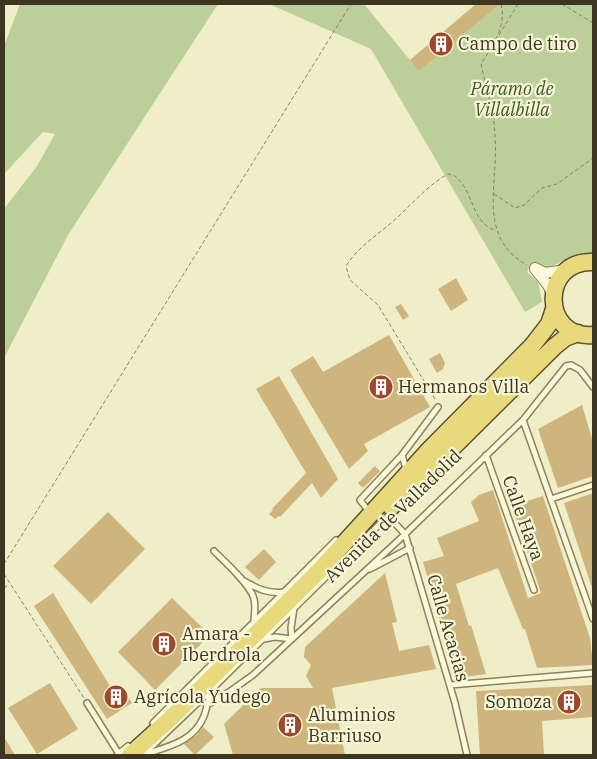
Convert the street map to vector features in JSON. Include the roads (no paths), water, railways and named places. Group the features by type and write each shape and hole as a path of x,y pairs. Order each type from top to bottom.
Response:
{"highway":[{"path":"434,456 532,346 549,324 558,281 568,270 580,264 593,262"},
{"path":"554,302 562,323 585,334"},
{"path":"434,456 565,338 585,334"},
{"name":"Avenida de Valladolid","path":"130,753 171,718 434,456"}],"street":[{"path":"554,302 548,285 535,268 545,273 568,270"}],"lane":[{"name":"Avenida de Valladolid","path":"207,705 253,675 406,534 523,420 566,366 571,365 580,370 593,386"},
{"path":"367,509 360,500 402,455 438,407"},
{"path":"523,420 593,619"},
{"path":"402,455 406,470"},
{"name":"Calle Haya","path":"486,455 534,590"},
{"name":"Avenida de Valladolid","path":"361,516 406,470 434,456"},
{"name":"Avenida de Valladolid","path":"130,753 210,691 420,484 434,456"},
{"path":"551,499 593,485"},
{"name":"Calle Acacias","path":"388,516 406,534 450,685 467,755"},
{"name":"Avenida de Valladolid","path":"152,725 342,535"},
{"path":"364,573 410,548"},
{"path":"214,551 240,578 254,597 254,623"},
{"path":"240,578 261,591 285,592"},
{"path":"263,639 275,637 292,639 291,623 294,608"},
{"path":"450,685 593,673"},
{"path":"87,703 130,753 178,744 187,739 204,717 210,691"}],"place":[{"name":"Campo de tiro","path":"441,44"},
{"name":"Hermanos Villa","path":"381,387"},
{"name":"Amara - Iberdrola","path":"164,644"},
{"name":"Agrícola Yudego","path":"116,697"},
{"name":"Somoza","path":"569,702"},
{"name":"Aluminios Barriuso","path":"290,725"}],"park label":[{"name":"Páramo de Villalbilla","path":"512,99"}]}
